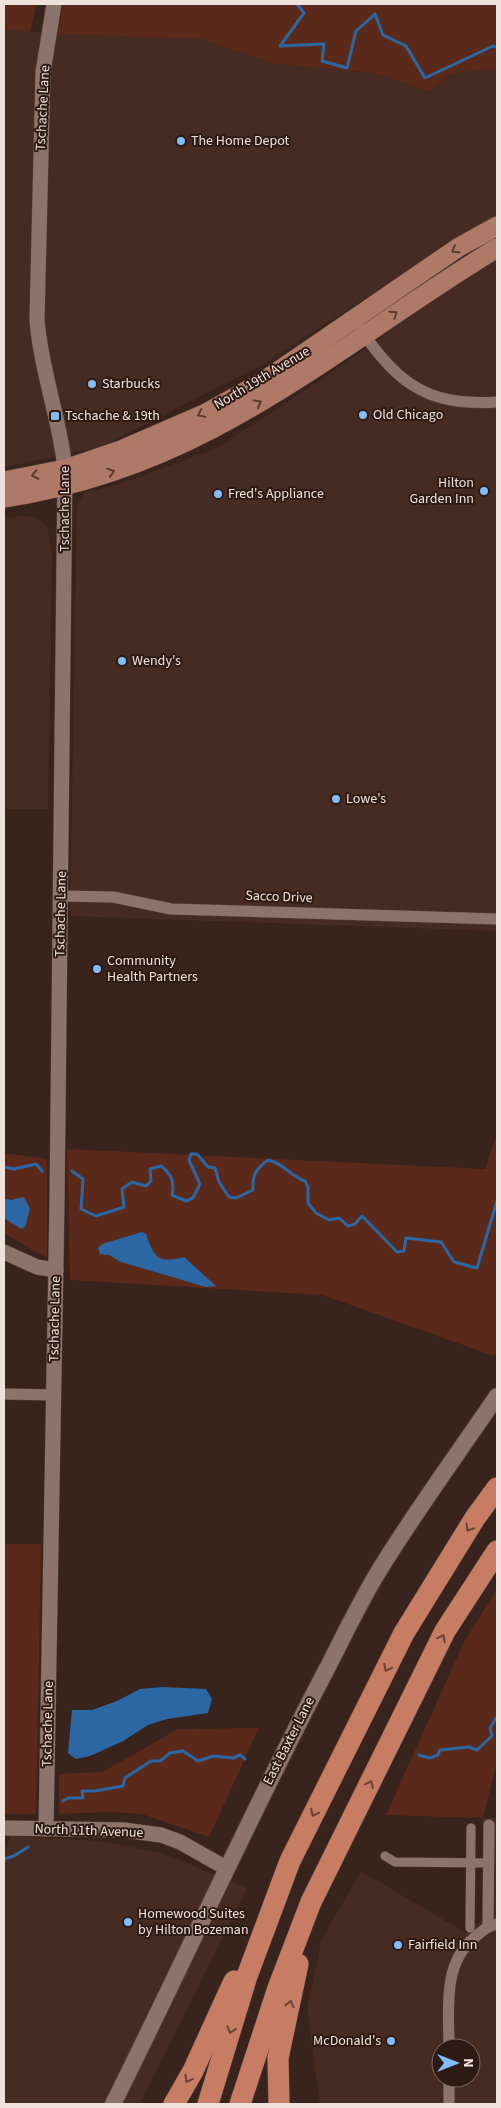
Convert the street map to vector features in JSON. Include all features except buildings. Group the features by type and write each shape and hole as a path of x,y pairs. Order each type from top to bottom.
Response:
{"highway":[{"path":"174,2104 193,2070 290,1861 404,1634 475,1518 497,1488"},
{"path":"240,2104 278,1988 312,1902 446,1631 497,1551"},
{"path":"279,2104 278,2058 298,1965 354,1818"},
{"path":"208,2104 247,1976 290,1861"}],"main road":[{"name":"North 19th Avenue","path":"4,481 65,478 126,467 211,430 272,395 459,247 497,226"},
{"name":"North 19th Avenue","path":"358,327 497,248"},
{"name":"North 19th Avenue","path":"4,498 65,478"},
{"name":"East Baxter Lane","path":"112,2104 170,1990 226,1868 298,1723 376,1574 497,1396"}],"street":[{"name":"Tschache Lane","path":"46,1829 56,1270 65,478 62,443 39,346 37,320 43,72 54,4"},
{"path":"358,327 392,370 416,388 431,395 465,403 497,402"},
{"name":"Sacco Drive","path":"61,896 113,897 171,908 497,919"},
{"path":"4,1252 37,1267 56,1270"},
{"path":"4,1394 54,1395"},
{"path":"449,2038 450,1978 454,1963 465,1945 493,1925 488,1863 489,1824"},
{"name":"North 11th Avenue","path":"4,1828 124,1830 161,1835 180,1842 226,1868"},
{"path":"470,1928 471,1828"},
{"path":"385,1856 395,1862 488,1863"},
{"path":"449,2088 449,2104"}],"shaded area":[{"path":"4,4 36,4 30,32 4,30"},
{"path":"63,4 497,4 497,68 450,74 430,91 374,73 277,64 201,39 58,34"},
{"path":"4,30 201,39 277,64 374,73 430,91 450,74 497,68 497,218 414,267 264,364 101,447 4,467"},
{"path":"497,259 497,931 70,916 77,505 84,493 116,485 215,449 321,380 464,278"},
{"path":"20,516 36,517 47,527 52,551 48,809 4,809 4,519"},
{"path":"497,1133 497,1351 494,1356 323,1295 70,1280 67,1149 485,1169"},
{"path":"4,1153 47,1159 47,1258 4,1233"},
{"path":"4,1544 41,1544 36,1814 4,1814"},
{"path":"497,1589 497,1761 483,1818 386,1815 464,1642"},
{"path":"259,1728 209,1837 142,1814 110,1812 59,1814 59,1774 103,1772 178,1729"},
{"path":"483,1818 497,1818 497,2104 320,2104 307,2008 322,1939 361,1871 466,1933 482,1920"},
{"path":"11,1836 98,1841 162,1853 247,1888 140,2104 4,2104 4,1853"}],"water":[{"path":"24,1197 30,1209 25,1227 21,1229 4,1218 4,1198 11,1200"},
{"path":"142,1232 146,1234 154,1253 158,1257 168,1260 184,1257 216,1286 206,1287 121,1262 109,1255 100,1254 98,1248 102,1244"},
{"path":"162,1687 206,1689 212,1699 208,1713 167,1719 148,1725 123,1741 90,1756 76,1759 68,1753 72,1710 92,1710 117,1701 140,1689"}],"waterway":[{"path":"297,4 304,13 280,46 324,44 322,61 347,68 356,31 375,14 383,35 406,46 425,78 493,46 497,47"},
{"path":"72,1171 83,1179 81,1209 96,1216 124,1207 122,1189 132,1182 146,1186 151,1181 150,1169 161,1166 171,1179 173,1186 172,1195 186,1201 193,1198 200,1184 189,1160 191,1154 197,1154 208,1167 215,1168 219,1182 229,1197 236,1198 253,1190 253,1180 256,1173 260,1166 268,1160 305,1181 308,1187 308,1203 316,1213 329,1220 339,1218 348,1226 355,1224 362,1216 397,1252 404,1251 406,1238 441,1242 454,1262 477,1268 497,1201"},
{"path":"4,1167 14,1169 36,1164 42,1171"},
{"path":"419,1755 430,1758 438,1755 440,1750 469,1747 477,1750 492,1736 490,1728 497,1717"},
{"path":"63,1801 68,1798 83,1798 82,1791 95,1791 123,1786 125,1778 151,1761 160,1761 170,1753 183,1751 198,1761 213,1756 233,1758 240,1755 245,1759"},
{"path":"4,1859 14,1856 28,1847"}],"place":[{"name":"The Home Depot","path":"181,141"},
{"name":"Starbucks","path":"92,384"},
{"name":"Old Chicago","path":"363,415"},
{"name":"Tschache & 19th","path":"55,416"},
{"name":"Hilton Garden Inn","path":"484,491"},
{"name":"Fred's Appliance","path":"218,494"},
{"name":"Wendy's","path":"122,661"},
{"name":"Lowe's","path":"336,799"},
{"name":"Community Health Partners","path":"97,969"},
{"name":"Homewood Suites by Hilton Bozeman","path":"128,1922"},
{"name":"Fairfield Inn","path":"398,1945"},
{"name":"McDonald's","path":"391,2041"}]}
